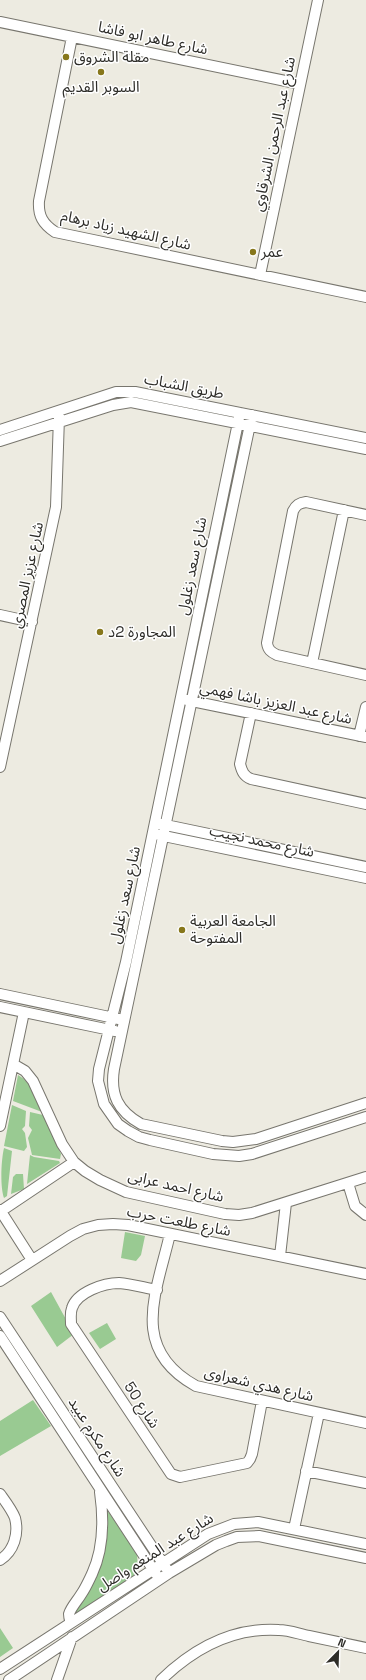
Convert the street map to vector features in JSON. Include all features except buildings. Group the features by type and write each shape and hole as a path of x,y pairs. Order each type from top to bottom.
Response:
{"street":[{"name":"شارع عبد الرحمن الشرقاوي","path":"260,275 318,0"},
{"name":"شارع طاهر ابو فاشا","path":"0,22 300,84"},
{"name":"شارع الشهيد زياد برهام","path":"72,37 39,201 38,211 41,219 47,227 55,232 366,297"},
{"name":"طريق الشباب","path":"0,430 116,392 131,391 366,438"},
{"name":"طريق الشباب","path":"0,441 113,405 131,402 366,449"},
{"name":"شارع عزيز المصري","path":"0,767 56,507 59,411"},
{"name":"شارع سعد زغلول","path":"240,413 153,834 113,1018 99,1069 98,1081 100,1093 110,1115 118,1124 139,1137 226,1156 252,1154 366,1116"},
{"name":"شارع سعد زغلول","path":"252,415 114,1069 112,1086 117,1102 123,1111 131,1119 141,1124 233,1142 256,1139 366,1103"},
{"path":"366,515 306,502 295,506 267,643 268,648 272,653 366,675"},
{"path":"312,663 344,510"},
{"path":"0,615 32,622"},
{"name":"شارع عبد العزيز باشا فهمي","path":"181,698 363,737"},
{"path":"363,737 366,707"},
{"path":"251,713 240,764 245,776 251,779 366,804"},
{"name":"شارع محمد نجيب","path":"155,822 366,867"},
{"name":"شارع محمد نجيب","path":"153,834 366,878"},
{"path":"323,869 326,858"},
{"path":"0,994 125,1020"},
{"path":"0,1007 122,1033"},
{"path":"0,1126 24,1012"},
{"path":"95,1027 98,1024 98,1015"},
{"name":"شارع احمد عرابى","path":"13,1064 25,1071 33,1081 62,1144 74,1162 100,1180 126,1192 225,1214 239,1215 252,1213 286,1203 366,1177"},
{"path":"307,1122 310,1126 312,1135"},
{"path":"283,1130 282,1135 285,1144"},
{"path":"32,1260 0,1210 74,1162"},
{"path":"348,1183 355,1206 366,1215"},
{"path":"280,1256 286,1203"},
{"name":"شارع طلعت حرب","path":"0,1281 83,1229 98,1225 113,1224 128,1225 366,1274"},
{"name":"شارع هدي شعراوى","path":"170,1234 152,1319 153,1336 159,1352 169,1366 182,1378 196,1386 366,1423"},
{"name":"شارع 50","path":"157,1290 120,1283 105,1285 82,1295 76,1300 70,1315 72,1324 171,1474 180,1478 247,1463 250,1459 262,1401"},
{"name":"شارع مكرم عبيد","path":"0,1317 169,1573"},
{"name":"شارع مكرم عبيد","path":"0,1336 159,1580"},
{"path":"294,1529 319,1413"},
{"path":"306,1471 366,1483"},
{"path":"71,1623 69,1614 93,1573 99,1552 103,1531 103,1509 99,1488"},
{"path":"0,1494 14,1517 16,1528 15,1540 10,1550 0,1560"},
{"name":"شارع عبد المنعم واصل","path":"0,1669 208,1534 234,1524 258,1522 366,1544"},
{"name":"شارع عبد المنعم واصل","path":"8,1680 169,1573 216,1545 237,1537 248,1536 269,1538 366,1558"},
{"path":"105,1601 112,1611"},
{"path":"161,1680 169,1672 204,1647 227,1636 245,1632 280,1630 366,1648"},
{"path":"57,1680 72,1637"},
{"path":"0,1669 8,1680"}],"green space":[{"path":"18,1075 27,1082 42,1112 13,1101"},
{"path":"12,1105 26,1111 25,1126 22,1129 25,1133 27,1147 24,1151 4,1146"},
{"path":"30,1112 43,1115 61,1154 60,1159 32,1155 28,1138 32,1130 29,1126"},
{"path":"4,1148 12,1151 7,1196 4,1198 1,1174"},
{"path":"30,1155 59,1161 60,1163 27,1184"},
{"path":"16,1174 23,1174 24,1189 11,1194 13,1177"},
{"path":"125,1232 145,1236 141,1255 136,1261 121,1258"},
{"path":"51,1292 74,1334 57,1347 31,1306"},
{"path":"107,1323 116,1339 100,1349 89,1333"},
{"path":"33,1400 51,1426 0,1456 0,1421"},
{"path":"103,1504 137,1554 138,1570 133,1576 74,1615 98,1566"},
{"path":"0,1628 13,1648 0,1657"}],"place":[{"name":"مقلة الشروق","path":"66,57"},
{"name":"السوبر القديم","path":"101,72"},
{"name":"عمر","path":"253,252"},
{"name":"المجاورة 2د","path":"100,632"},
{"name":"الجامعة العربية المفتوحة","path":"182,930"}]}
